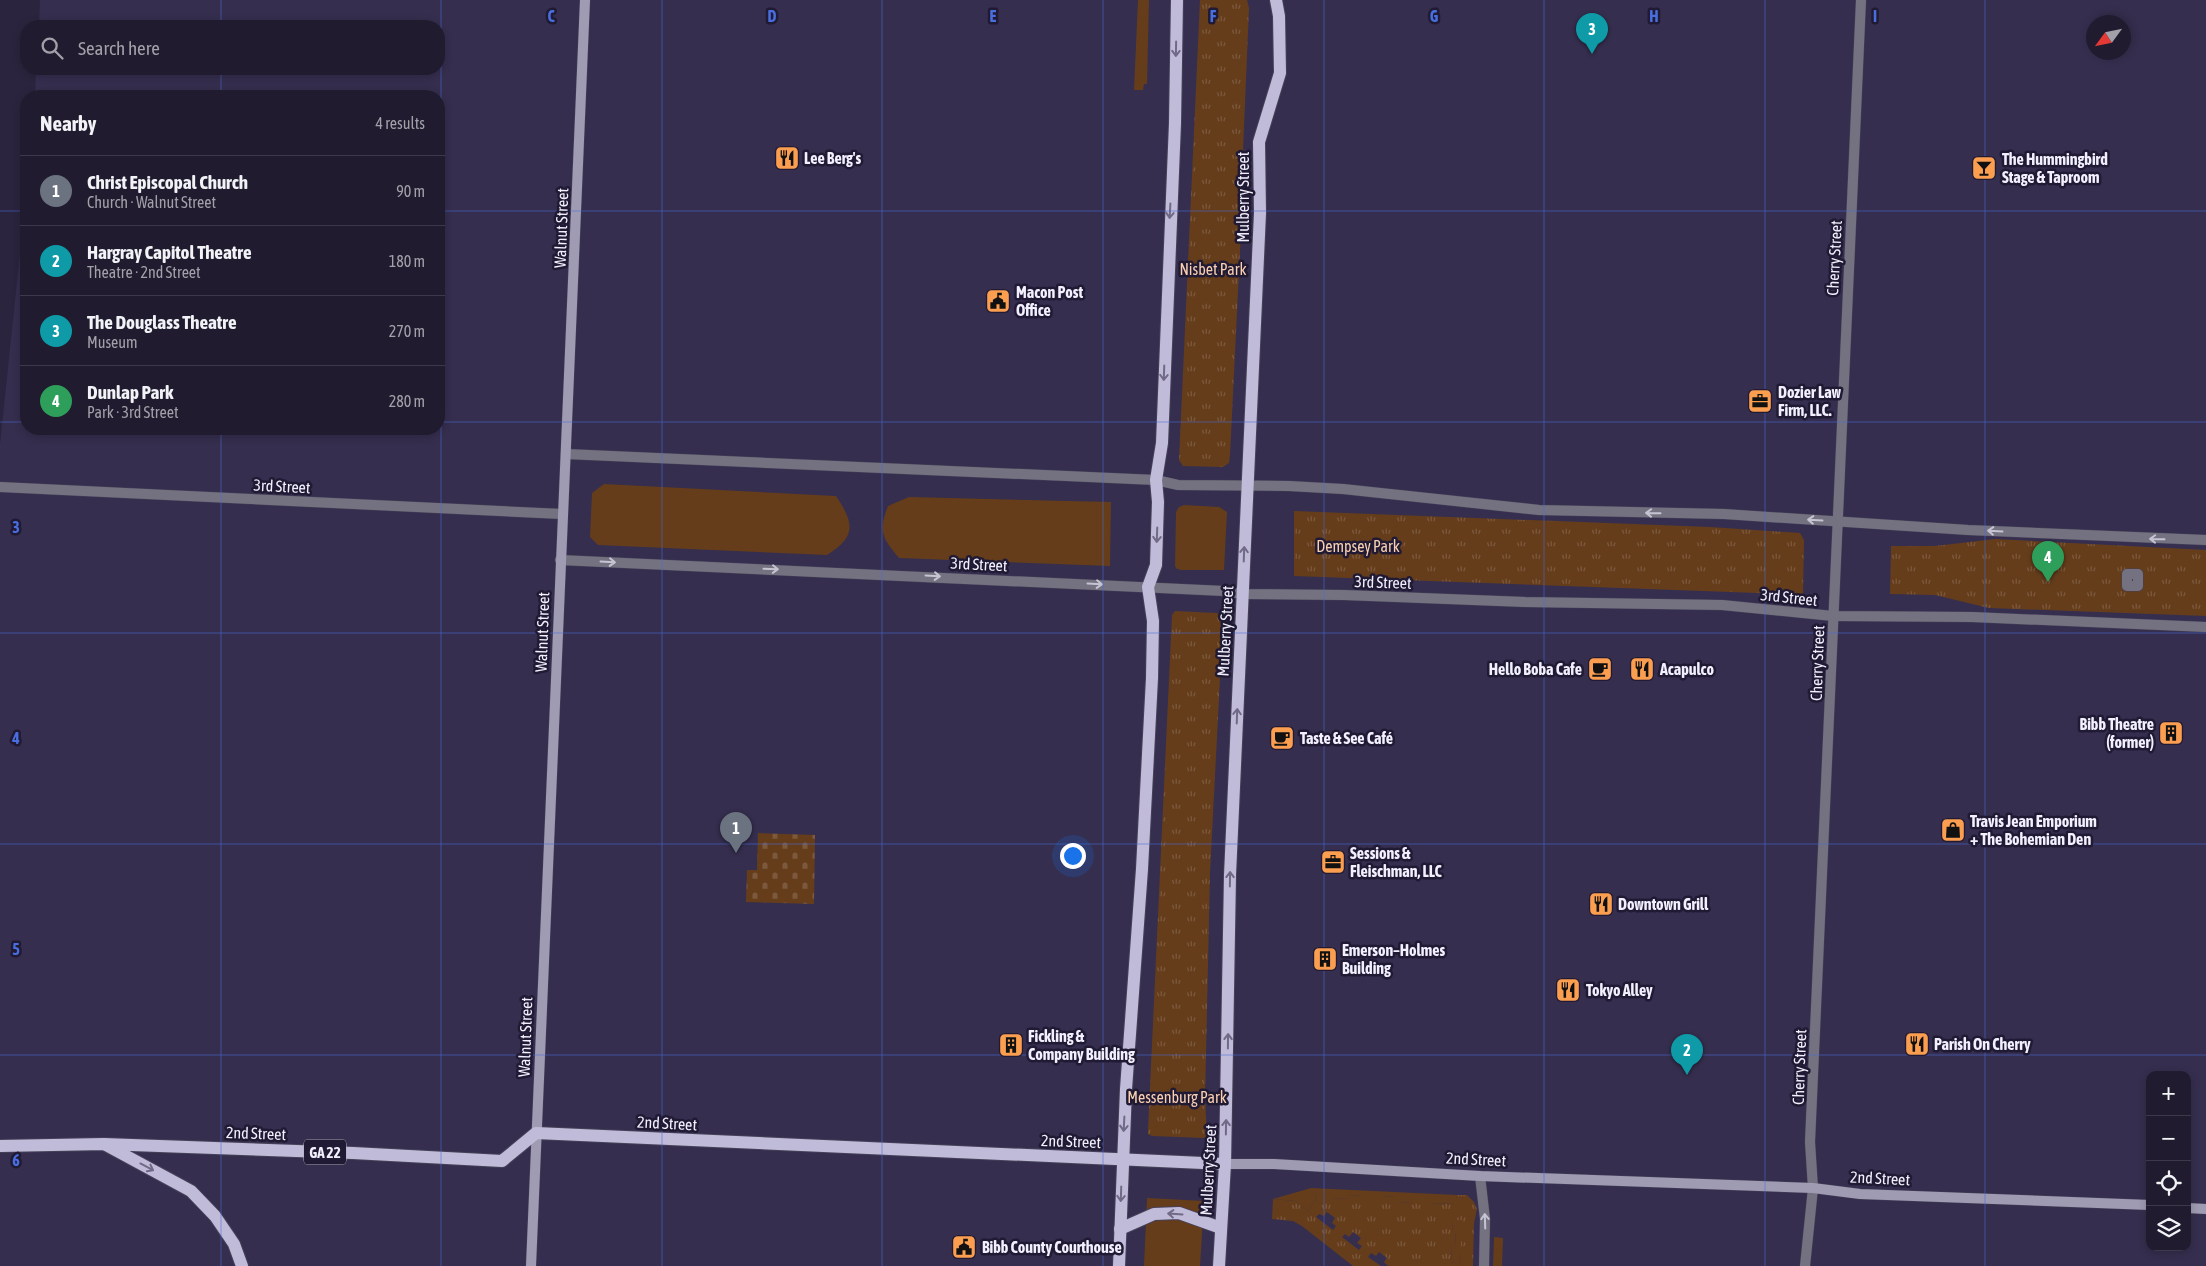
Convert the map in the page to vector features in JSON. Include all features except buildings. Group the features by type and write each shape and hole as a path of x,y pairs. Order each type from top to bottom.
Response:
{"main road":[{"path":"1119,1266 1122,1159 1142,869 1152,678 1153,621 1148,587 1156,565 1158,502 1156,480 1162,443 1175,123 1177,0"},
{"name":"Mulberry Street","path":"1219,1266 1225,1164 1230,875 1260,213 1259,142 1280,73 1279,16 1276,0"},
{"name":"2nd Street","path":"5,1146 104,1144 353,1153 502,1161 536,1133 1225,1164"},
{"path":"104,1144 191,1191 215,1216 234,1244 242,1266"},
{"path":"1120,1229 1154,1214 1179,1213 1222,1228"}],"street":[{"name":"Walnut Street","path":"531,1266 585,0"},
{"name":"Cherry Street","path":"1805,1266 1813,1188 1810,1142 1861,0"},
{"path":"566,454 1156,480 1178,485 1225,487 1247,485 1343,489 1539,510 1724,514 1968,530 2206,540"},
{"name":"3rd Street","path":"0,487 562,514"},
{"name":"3rd Street","path":"560,560 1148,587 1224,591 1243,594 1344,595 1525,602 1722,605 1833,616 1972,617 2206,627"},
{"name":"2nd Street","path":"1225,1164 1274,1164 1480,1176 1813,1188 1860,1194 2146,1206"},
{"path":"1480,1176 1485,1219 1484,1266"},
{"path":"2191,1208 2206,1208"}],"shaded area":[{"path":"40,0 2206,0 2206,1266 0,1266 0,444 20,253 20,435 445,435 445,90 35,90 36,75 445,75 445,20 39,20"}],"green space":[{"path":"1138,0 1149,0 1147,84 1144,84 1143,90 1134,90"},
{"name":"Nisbet Park","path":"1200,0 1247,0 1249,8 1241,198 1239,202 1241,230 1230,455 1229,463 1223,467 1183,466 1179,460"},
{"path":"604,484 836,496 846,514 850,528 844,542 827,555 598,545 590,537 592,493"},
{"path":"909,497 1111,502 1110,566 899,558 885,539 883,522 888,506"},
{"path":"1184,505 1219,507 1227,512 1224,570 1181,570 1175,566 1176,512 1179,507"},
{"name":"Dempsey Park","path":"1294,511 1710,527 1800,533 1804,540 1803,595 1796,599 1758,593 1294,576"},
{"path":"1995,539 2206,550 2206,616 1989,608 1935,595 1890,594 1891,546 1935,546"},
{"name":"Messenburg Park","path":"1175,611 1216,613 1223,620 1210,873 1205,1099 1207,1136 1204,1138 1152,1136 1148,1134 1172,615"},
{"path":"758,833 815,835 814,904 746,902 747,870 757,870"},
{"path":"1311,1188 1457,1195 1456,1204 1427,1203 1427,1198 1414,1203 1395,1202 1395,1197 1382,1196 1382,1200 1362,1200 1362,1196 1349,1195 1349,1199 1329,1198 1317,1194 1308,1211 1295,1201 1273,1199"},
{"path":"1317,1194 1329,1194 1330,1198 1348,1199 1349,1195 1362,1196 1362,1200 1381,1200 1382,1196 1395,1197 1395,1202 1414,1203 1414,1198 1427,1198 1428,1203 1455,1204 1457,1195 1467,1195 1474,1202 1477,1209 1474,1223 1473,1266 1460,1266 1462,1220 1453,1220 1452,1231 1456,1231 1455,1246 1452,1246 1451,1262 1455,1263 1455,1266 1388,1266 1384,1262 1387,1258 1379,1252 1376,1256 1371,1253 1368,1257 1381,1266 1353,1266 1302,1226 1293,1221 1272,1219 1273,1199 1295,1201 1308,1211","holes":["1327,1212 1335,1218 1332,1223 1336,1226 1333,1230 1316,1217 1319,1214 1324,1216","1353,1232 1361,1238 1357,1243 1362,1246 1359,1250 1342,1237 1345,1234 1349,1237"]},
{"path":"1147,1198 1204,1201 1200,1266 1144,1266"},
{"path":"1453,1220 1463,1220 1460,1266 1455,1266 1455,1263 1451,1262 1452,1246 1455,1246 1456,1231 1452,1231"},
{"path":"1494,1237 1503,1238 1502,1266 1493,1266"}],"place":[{"name":"The Douglass Theatre","path":"1592,54"},
{"name":"Lee Berg's","path":"787,158"},
{"name":"The Hummingbird Stage & Taproom","path":"1984,168"},
{"name":"Macon Post Office","path":"998,301"},
{"name":"Dozier Law Firm, LLC.","path":"1760,401"},
{"name":"Dunlap Park","path":"2048,582"},
{"name":"Hello Boba Cafe","path":"1600,669"},
{"name":"Acapulco","path":"1642,669"},
{"name":"Bibb Theatre (former)","path":"2171,733"},
{"name":"Taste & See Café","path":"1282,738"},
{"name":"Travis Jean Emporium + The Bohemian Den","path":"1953,830"},
{"name":"Christ Episcopal Church","path":"736,853"},
{"name":"Sessions & Fleischman, LLC","path":"1333,862"},
{"name":"Downtown Grill","path":"1601,904"},
{"name":"Emerson–Holmes Building","path":"1325,959"},
{"name":"Tokyo Alley","path":"1568,990"},
{"name":"Parish On Cherry","path":"1917,1044"},
{"name":"Fickling & Company Building","path":"1011,1045"},
{"name":"Hargray Capitol Theatre","path":"1687,1075"},
{"name":"Bibb County Courthouse","path":"964,1247"}]}
